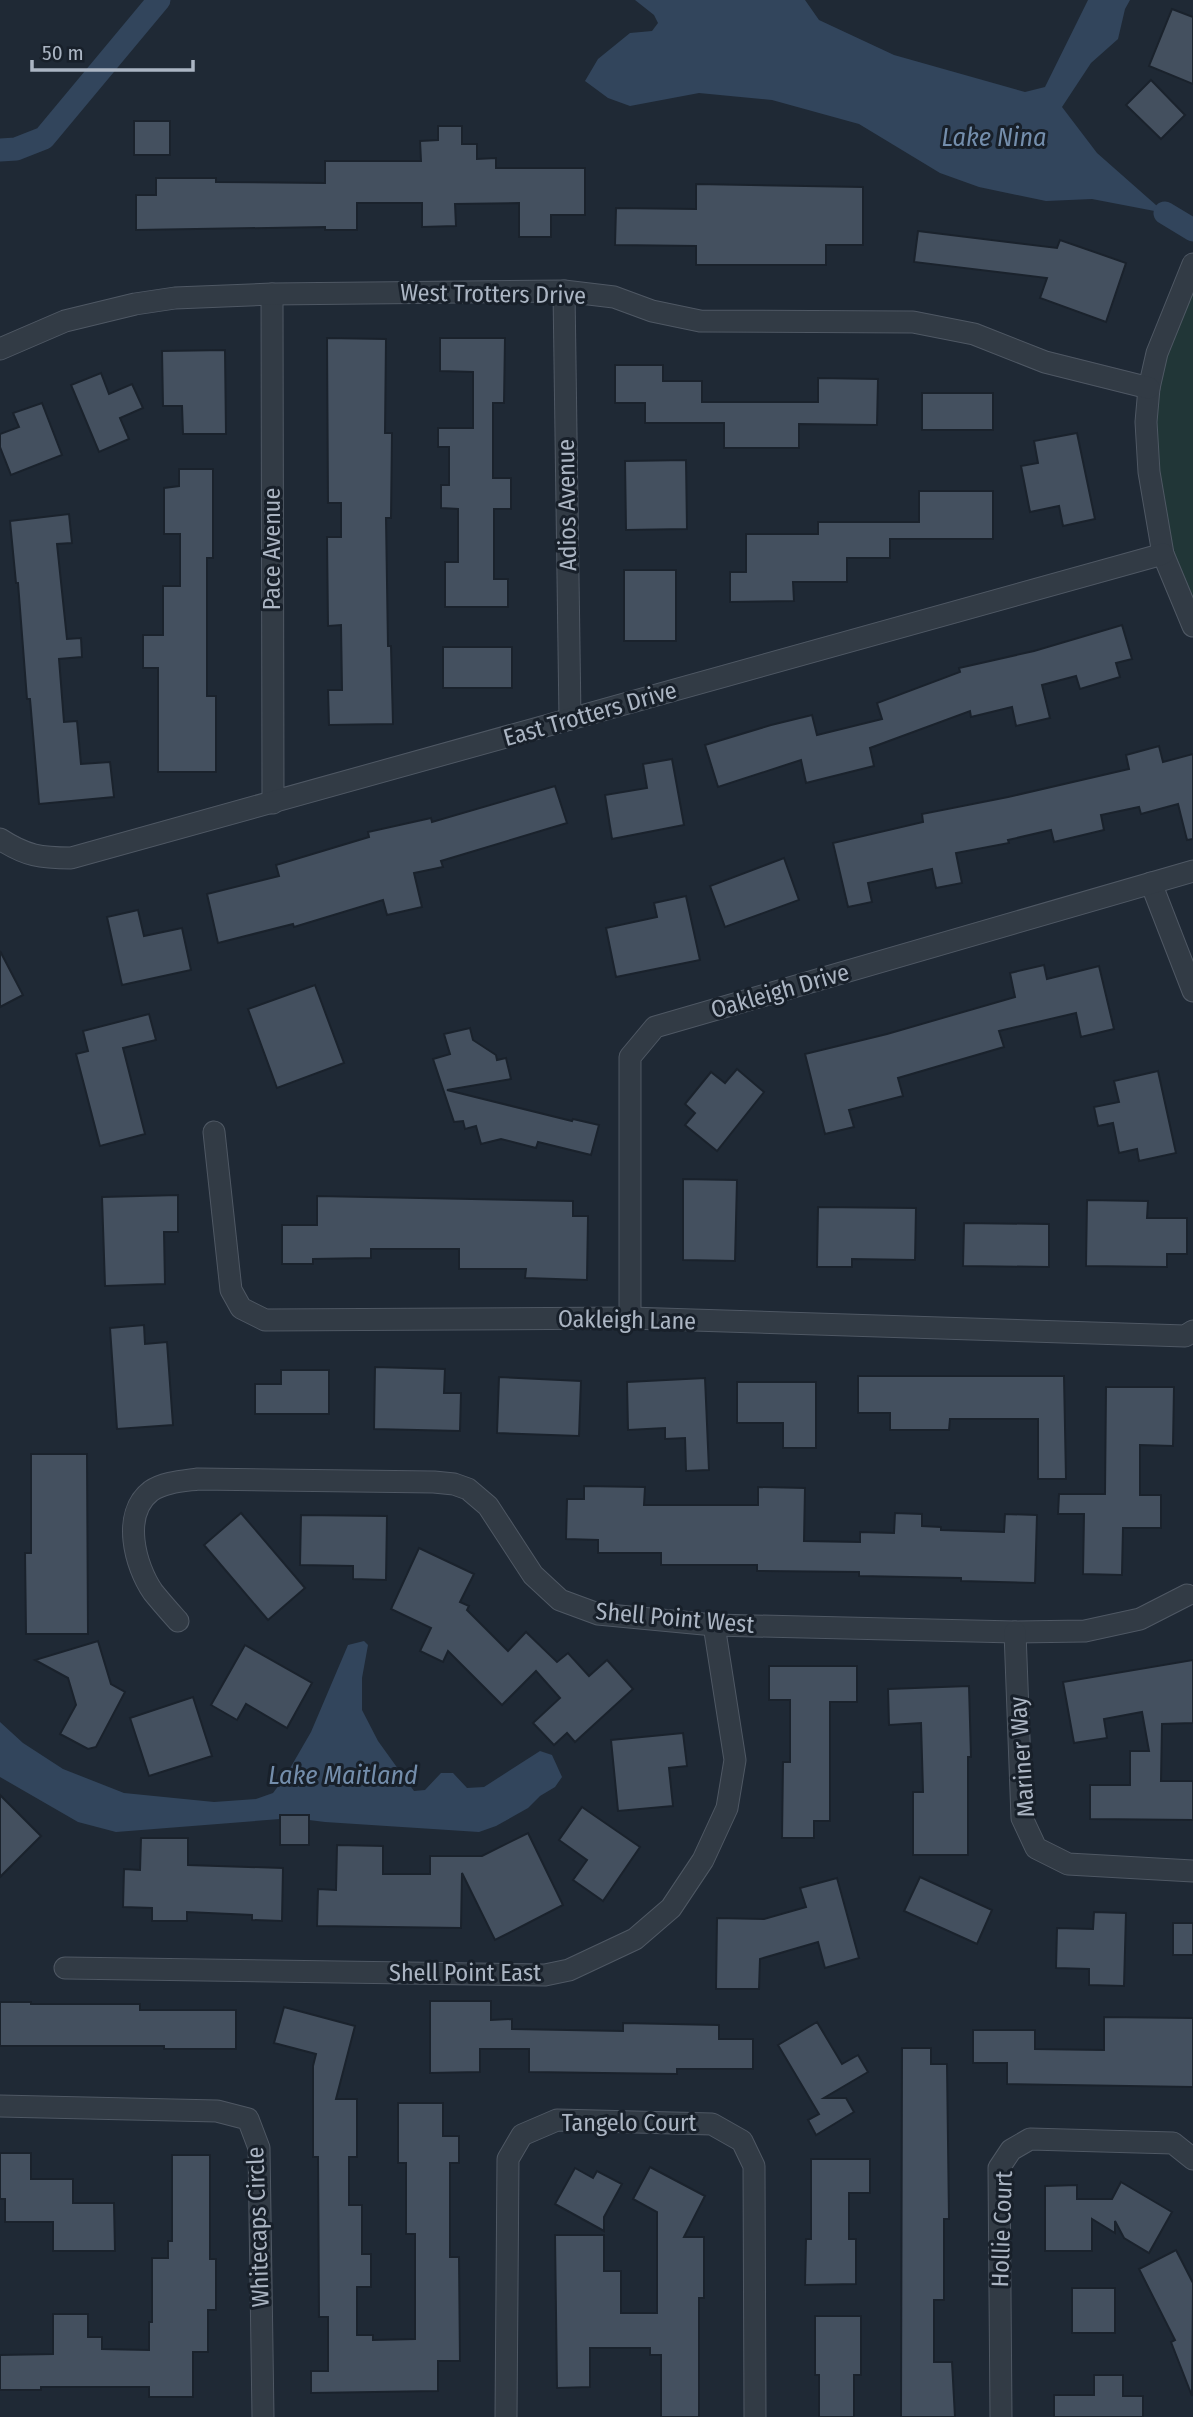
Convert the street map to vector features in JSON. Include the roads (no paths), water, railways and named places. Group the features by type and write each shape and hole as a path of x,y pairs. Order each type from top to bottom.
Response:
{"street":[{"path":"1193,264 1157,353 1149,388 1146,422 1149,472 1163,554 1193,626"},
{"name":"West Trotters Drive","path":"0,349 65,321 135,304 175,298 272,294 564,291 614,297 652,311 700,321 913,322 974,334 1045,362 1149,388"},
{"name":"Adios Avenue","path":"564,291 570,719"},
{"name":"Pace Avenue","path":"272,294 273,803"},
{"name":"East Trotters Drive","path":"9,845 41,858 71,858 1163,554"},
{"name":"Oakleigh Drive","path":"630,1318 630,1057 655,1027 1193,871"},
{"path":"1151,883 1193,991"},
{"name":"Oakleigh Lane","path":"214,1132 232,1290 241,1308 265,1320 630,1318 1185,1336 1193,1331"},
{"name":"Shell Point West","path":"178,1622 152,1590 139,1560 133,1527 141,1502 152,1491 198,1479 454,1484 468,1489 488,1506 533,1575 560,1600 598,1614 714,1625 1015,1632 1085,1631 1140,1619 1187,1595"},
{"name":"Shell Point East","path":"65,1968 545,1975 591,1962 635,1939 671,1908 703,1860 727,1808 735,1760 714,1625"},
{"name":"Mariner Way","path":"1015,1632 1022,1818 1036,1848 1068,1864 1192,1871"},
{"name":"Whitecaps Circle","path":"0,2106 217,2111 248,2119 259,2148 263,2417"},
{"name":"Tangelo Court","path":"506,2417 508,2159 522,2134 557,2120 712,2124 741,2141 754,2166 755,2417"},
{"name":"Hollie Court","path":"1001,2417 999,2168 1011,2150 1030,2139 1173,2143 1193,2159"}],"water":[{"name":"Lake Nina","path":"635,0 805,0 819,20 894,55 1025,92 1045,87 1088,0 1130,0 1125,9 1118,39 1091,63 1062,107 1097,153 1165,213 1092,199 1046,201 979,187 940,173 859,124 772,100 699,93 630,106 608,98 585,81 598,59 630,33 652,31 658,23 654,15"},
{"name":"Lake Maitland","path":"364,1641 368,1645 362,1678 362,1710 378,1741 414,1791 425,1790 441,1773 453,1773 467,1788 484,1787 540,1751 552,1755 562,1777 555,1787 540,1796 528,1808 479,1832 325,1822 309,1820 309,1815 280,1815 280,1819 116,1832 78,1822 0,1777 0,1722 23,1743 63,1769 124,1793 214,1802 256,1799 273,1793 311,1732 348,1645"}],"waterway":[{"path":"0,150 16,149 44,138 159,0"},
{"path":"1165,213 1193,230"}]}
